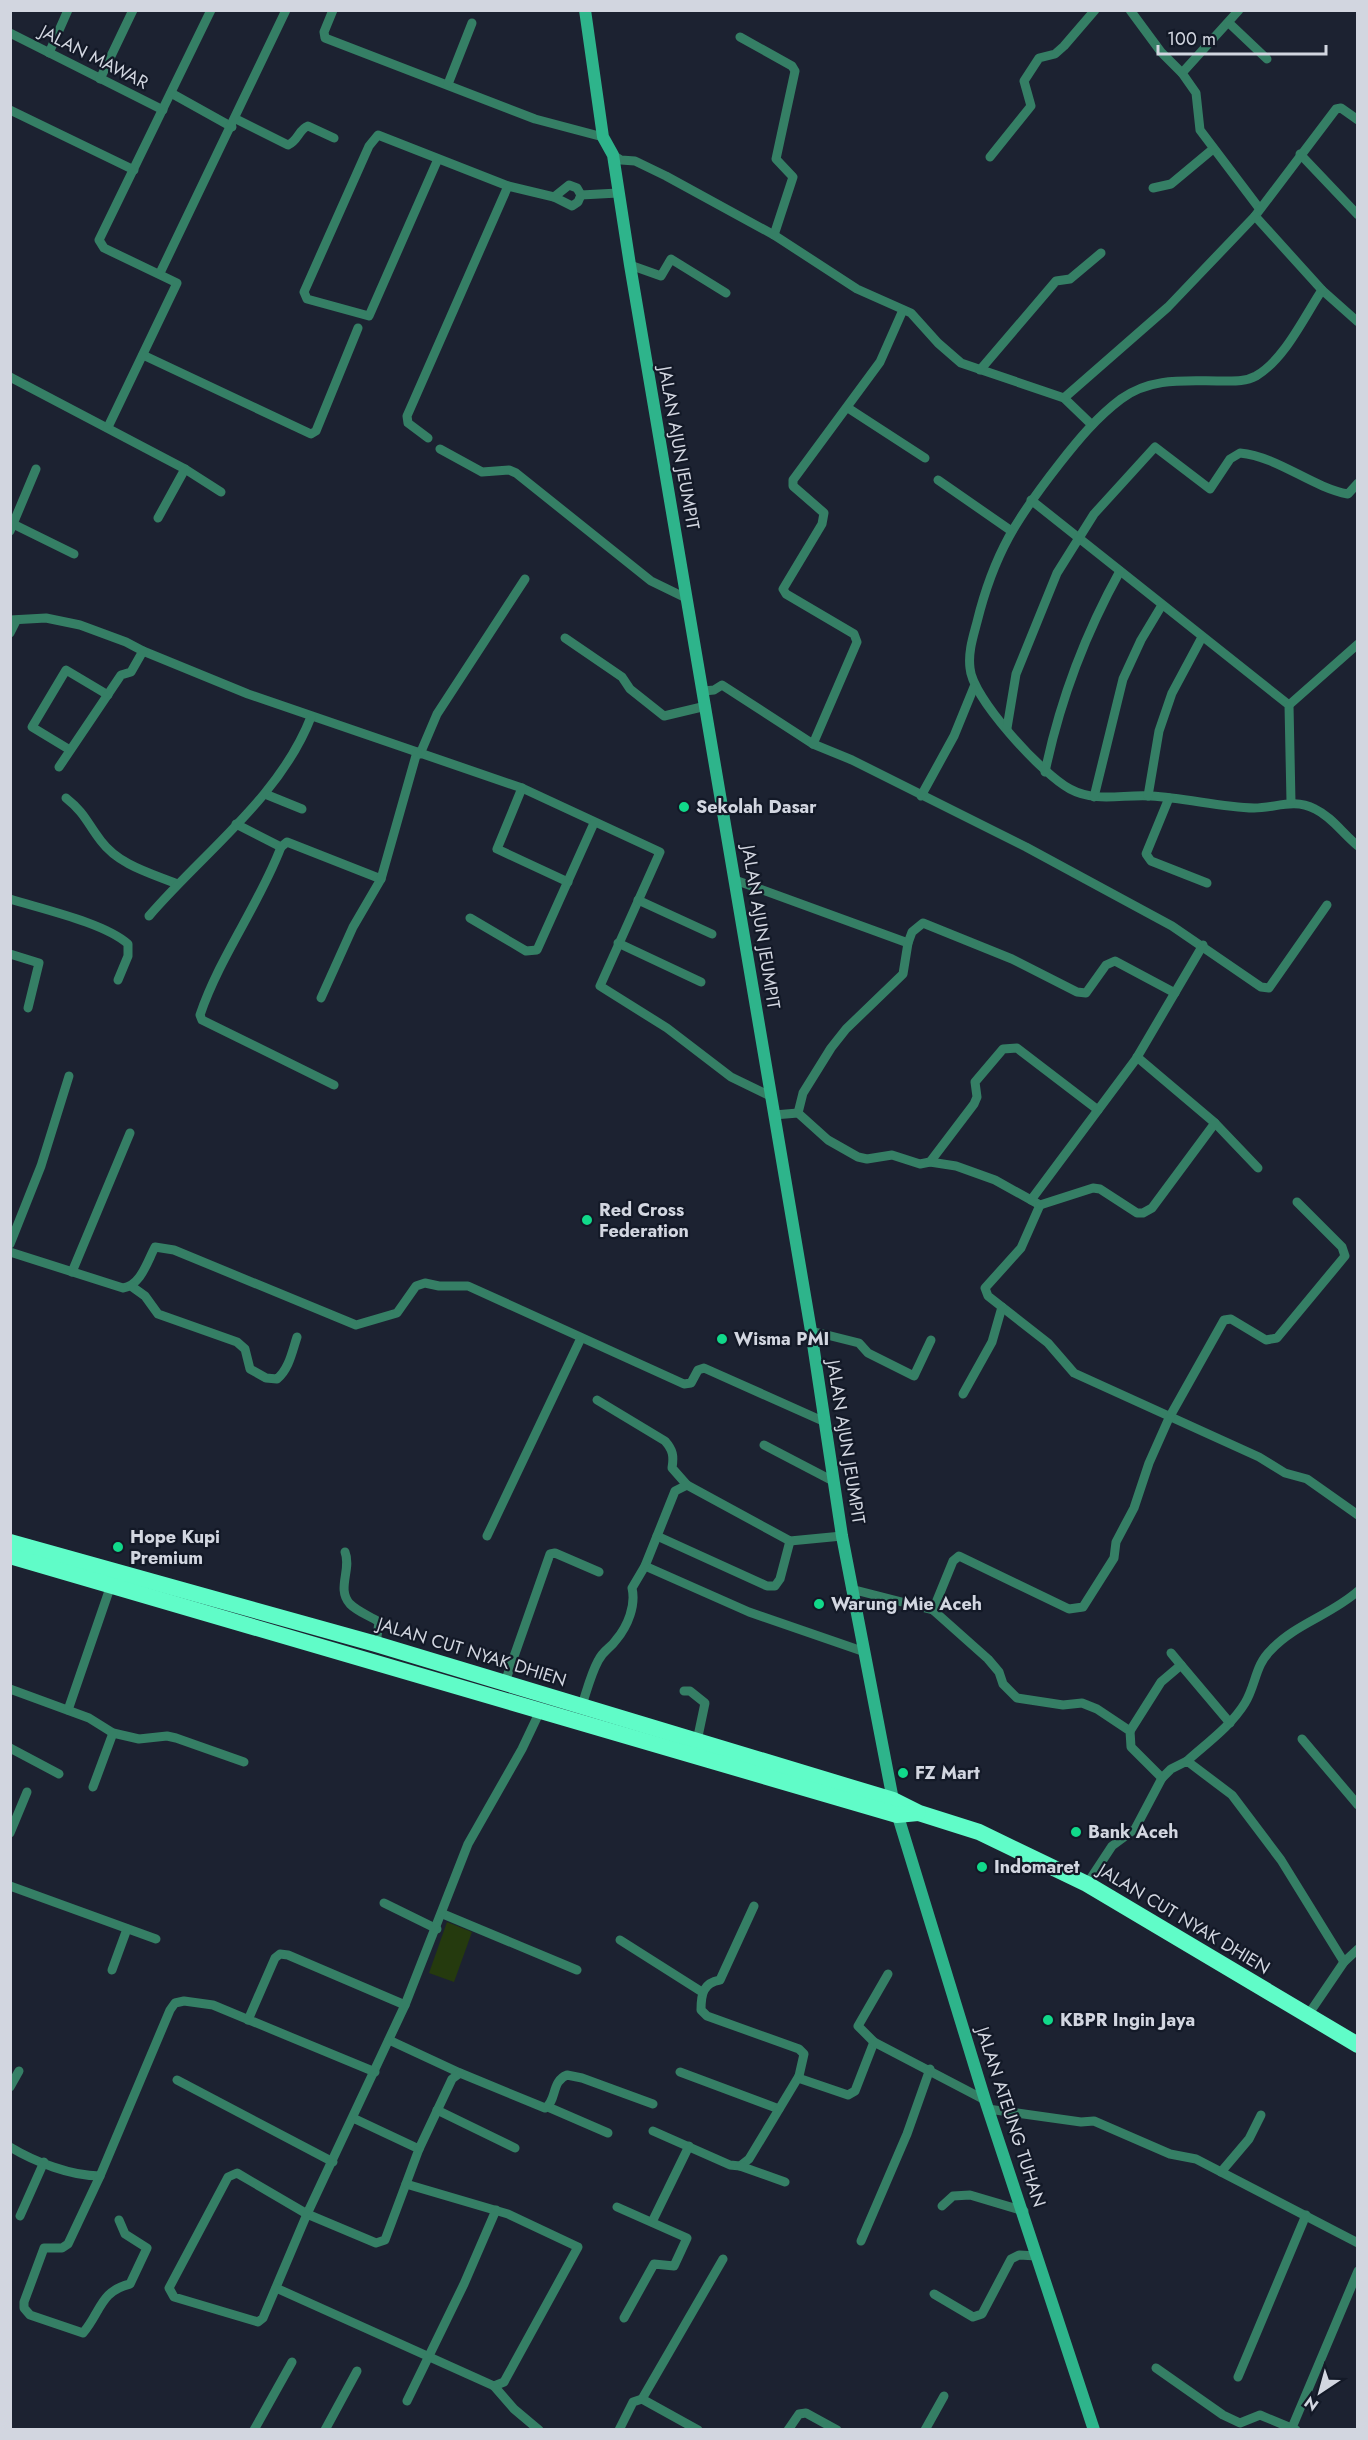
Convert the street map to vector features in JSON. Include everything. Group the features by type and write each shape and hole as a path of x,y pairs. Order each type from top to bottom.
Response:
{"highway":[{"name":"JALAN CUT NYAK DHIEN","path":"10,1542 506,1682 543,1703 582,1705 895,1808"},
{"name":"JALAN CUT NYAK DHIEN","path":"10,1556 543,1703 978,1832 1087,1884 1358,2045"}],"street":[{"path":"49,53 68,10"},
{"path":"100,79 133,10"},
{"path":"108,427 177,286 175,280 100,245 99,240 211,10"},
{"path":"160,273 234,123 286,10"},
{"name":"JALAN AJUN JEUMPIT","path":"585,10 603,137 617,157 618,193 811,1331 842,1536 862,1651 895,1808"},
{"path":"990,157 1031,106 1024,81 1037,60 1055,54 1095,10"},
{"path":"1130,10 1196,93 1198,126 1257,212 1322,290 1358,322"},
{"path":"1182,73 1239,10"},
{"path":"329,12 324,32 326,38 535,119 603,137"},
{"path":"448,84 472,22"},
{"path":"1229,23 1267,59"},
{"name":"JALAN MAWAR","path":"10,33 163,110"},
{"path":"740,37 792,66 795,71 776,159 793,177 774,235"},
{"path":"171,93 234,123 288,145 293,143 303,128 308,126 334,138"},
{"path":"1064,398 1168,307 1257,212 1337,108 1341,108 1358,120"},
{"path":"10,110 134,170"},
{"path":"438,159 369,316 307,299 304,292 372,141 378,135 508,186 554,197 572,206 578,202 581,195"},
{"path":"1153,188 1171,184 1213,149"},
{"path":"1300,154 1358,214"},
{"path":"617,157 635,161 774,235 857,289 911,313 951,356 961,363 1064,398 1092,425"},
{"path":"554,197 569,185 577,188 581,195"},
{"path":"428,438 408,423 407,417 508,186"},
{"path":"581,195 618,193"},
{"path":"980,370 1056,281 1070,279 1101,253"},
{"path":"630,265 660,276 671,259 726,293"},
{"path":"1322,290 1284,348 1268,368 1255,376 1238,381 1148,384 1121,399 1092,425 1031,500 1010,530 983,595 972,642 970,669 974,687 1007,728 1045,772 1071,789 1094,797 1148,796 1251,807 1291,802 1317,810 1358,846"},
{"path":"813,744 857,642 854,634 786,594 783,589 822,524 824,513 793,486 793,480 880,362 903,310"},
{"path":"143,355 311,434 316,430 358,328"},
{"path":"12,382 108,427 185,469 221,492"},
{"path":"848,408 925,458"},
{"path":"1007,728 1016,674 1057,573 1094,514 1155,447 1210,489 1230,459 1240,453 1292,470 1337,492 1348,494 1356,490"},
{"path":"440,449 482,472 509,470 516,473 651,581 686,598"},
{"path":"36,469 12,528 74,554"},
{"path":"158,518 185,469"},
{"path":"938,480 1010,530"},
{"path":"1031,500 1288,705 1291,802"},
{"path":"1045,772 1053,729 1076,658 1096,614 1120,572"},
{"path":"321,998 353,927 381,879 419,753 437,714 525,579"},
{"path":"1094,797 1123,679 1141,640 1162,605"},
{"path":"10,633 13,621 46,618 80,625 311,717 522,788 594,824 660,852 600,986 667,1028 731,1077 770,1096"},
{"path":"1148,796 1159,731 1172,693 1202,637"},
{"path":"565,638 622,677 630,689 663,716 706,706"},
{"path":"1288,705 1358,644"},
{"path":"59,767 121,675 130,672 143,651"},
{"path":"70,750 32,727 66,670 108,695"},
{"path":"704,691 714,690 722,685 813,744 852,760 1026,847 1203,945 1261,987 1269,988 1327,905"},
{"path":"921,796 944,755 974,687"},
{"path":"149,916 265,794 303,738 311,717"},
{"path":"522,788 496,849 568,882"},
{"path":"265,794 302,809"},
{"path":"66,798 83,811 102,842 127,864 177,884"},
{"path":"1169,798 1146,854 1151,861 1207,883"},
{"path":"236,824 281,847"},
{"path":"470,918 526,951 532,952 541,944 594,824"},
{"path":"334,1085 202,1020 200,1015 246,917 269,878 281,847 287,842 381,879"},
{"path":"735,880 908,943"},
{"path":"10,899 97,927 123,939 128,944 128,956 118,980"},
{"path":"638,900 712,934"},
{"path":"798,1113 803,1093 836,1042 903,974 912,932 923,923 1012,958 1077,992 1086,993 1106,964 1115,962 1175,993"},
{"path":"618,943 701,982"},
{"path":"1203,945 1137,1057 1035,1202 1021,1248 985,1288 988,1296 1048,1343 1074,1373 1259,1457 1285,1473 1307,1479 1358,1515"},
{"path":"10,954 39,963 28,1008"},
{"path":"930,1162 974,1104 977,1097 975,1082 978,1076 1003,1049 1017,1048 1098,1110"},
{"path":"1137,1057 1215,1123 1258,1168"},
{"path":"10,1244 41,1166 69,1076"},
{"path":"774,1115 798,1113 828,1140 858,1157 867,1159 892,1155 920,1164 930,1162 956,1166 995,1180 1035,1202 1093,1188 1100,1189 1137,1213 1143,1213 1152,1208 1215,1123"},
{"path":"72,1272 130,1133"},
{"path":"933,1610 953,1561 959,1556 1069,1609 1083,1607 1114,1558 1116,1542 1134,1508 1149,1463 1169,1418 1224,1320 1231,1319 1266,1340 1277,1338 1345,1256 1342,1247 1297,1202"},
{"path":"10,1252 123,1288 131,1286 155,1247 174,1250 356,1325 397,1313 416,1286 425,1283 439,1286 468,1286 684,1384 691,1383 698,1370 704,1368 825,1422"},
{"path":"131,1286 145,1296 158,1314 237,1342 245,1349 250,1369 266,1378 277,1379 281,1376 297,1337"},
{"path":"963,1394 992,1342 1002,1307"},
{"path":"811,1331 859,1343 868,1353 914,1376 931,1340"},
{"path":"487,1536 581,1338"},
{"path":"597,1400 665,1441 671,1448 674,1458 672,1468 687,1485 790,1541 842,1536"},
{"path":"764,1445 833,1480"},
{"path":"582,1705 596,1663 604,1648 616,1641 632,1611 634,1600 632,1588 645,1566 675,1491 687,1485"},
{"path":"657,1536 767,1586 775,1586 780,1579 790,1541"},
{"path":"345,1552 348,1560 343,1584 345,1594 349,1603 379,1622 376,1644"},
{"path":"506,1682 550,1554 555,1552 599,1572"},
{"path":"645,1566 748,1612 862,1651"},
{"path":"68,1710 111,1585"},
{"path":"851,1589 933,1610 988,1659 999,1672 1003,1684 1017,1698 1063,1705 1082,1703 1098,1709 1130,1731"},
{"path":"1087,1884 1112,1846 1135,1829 1162,1778 1171,1769 1187,1761 1230,1723 1246,1701 1259,1664 1269,1651 1287,1633 1314,1621 1358,1591"},
{"path":"1171,1653 1230,1723"},
{"path":"1162,1778 1131,1747 1130,1731 1161,1682 1180,1665"},
{"path":"10,1689 89,1718 113,1733 139,1739 166,1736 176,1738 244,1762"},
{"path":"684,1691 690,1691 705,1703 697,1741"},
{"path":"460,2073 453,2079 419,2149 385,2240 380,2243 307,2214 237,2173 228,2177 169,2288 174,2297 258,2322 262,2318 307,2214 405,2006 443,1914 468,1845 543,1703"},
{"path":"93,1787 113,1733"},
{"path":"1302,1739 1358,1805"},
{"path":"10,1748 59,1774"},
{"path":"1187,1761 1232,1795 1281,1860 1344,1962"},
{"path":"10,1833 27,1792"},
{"name":"JALAN ATEUNG TUHAN","path":"895,1808 986,2104 1024,2211 1094,2430"},
{"path":"10,1886 156,1939"},
{"path":"384,1903 436,1929"},
{"path":"740,2166 749,2159 799,2076 804,2054 799,2049 707,2016 701,2010 702,1992 710,1982 720,1980 754,1906"},
{"path":"443,1914 576,1970"},
{"path":"112,1970 127,1929"},
{"path":"620,1940 702,1992"},
{"path":"1308,2015 1344,1962 1358,1949"},
{"path":"248,2020 275,1958 280,1954 288,1955 405,2006"},
{"path":"888,1974 858,2026 874,2042 930,2069 986,2104 1074,2121 1094,2121 1170,2154 1196,2159 1358,2243"},
{"path":"119,2220 125,2234 147,2248 130,2284 116,2288 107,2295 83,2333 30,2315 24,2308 24,2302 44,2248 62,2248 68,2244 175,2003 184,2001 213,2005 375,2072"},
{"path":"389,2040 460,2073 608,2133"},
{"path":"799,2076 801,2079 848,2095 855,2091 874,2042"},
{"path":"861,2241 907,2134 930,2069"},
{"path":"10,2087 19,2071"},
{"path":"680,2072 779,2109"},
{"path":"548,2107 557,2083 567,2075 582,2078 654,2104"},
{"path":"177,2080 333,2162"},
{"path":"437,2109 515,2148"},
{"path":"1221,2172 1249,2139 1262,2115"},
{"path":"353,2118 419,2149"},
{"path":"653,2131 730,2165 740,2166 785,2182"},
{"path":"652,2222 689,2146"},
{"path":"10,2147 44,2162 87,2176 100,2176"},
{"path":"20,2217 44,2162"},
{"path":"406,2184 496,2210 574,2243 578,2251 504,2382 494,2386"},
{"path":"942,2206 953,2196 970,2195 1024,2211"},
{"path":"616,2207 687,2238 674,2266 654,2264 624,2318"},
{"path":"407,2401 464,2284 496,2210"},
{"path":"1238,2377 1306,2215"},
{"path":"934,2294 973,2317 982,2314 1011,2259 1019,2255 1037,2256"},
{"path":"619,2430 633,2402 642,2399 723,2259"},
{"path":"1156,2368 1222,2415 1240,2423 1260,2415 1293,2429 1357,2276"},
{"path":"276,2288 494,2386 514,2409 539,2430"},
{"path":"254,2430 292,2362"},
{"path":"325,2430 357,2371"},
{"path":"925,2430 944,2396"},
{"path":"642,2399 698,2429"},
{"path":"788,2430 799,2414 806,2413 837,2430"}],"green space":[{"path":"447,1922 472,1932 454,1982 429,1973"}],"place":[{"name":"Sekolah Dasar","path":"684,807"},
{"name":"Red Cross Federation","path":"587,1220"},
{"name":"Wisma PMI","path":"722,1339"},
{"name":"Hope Kupi Premium","path":"118,1547"},
{"name":"Warung Mie Aceh","path":"819,1604"},
{"name":"FZ Mart","path":"903,1773"},
{"name":"Bank Aceh","path":"1076,1832"},
{"name":"Indomaret","path":"982,1867"},
{"name":"KBPR Ingin Jaya","path":"1048,2020"}]}
